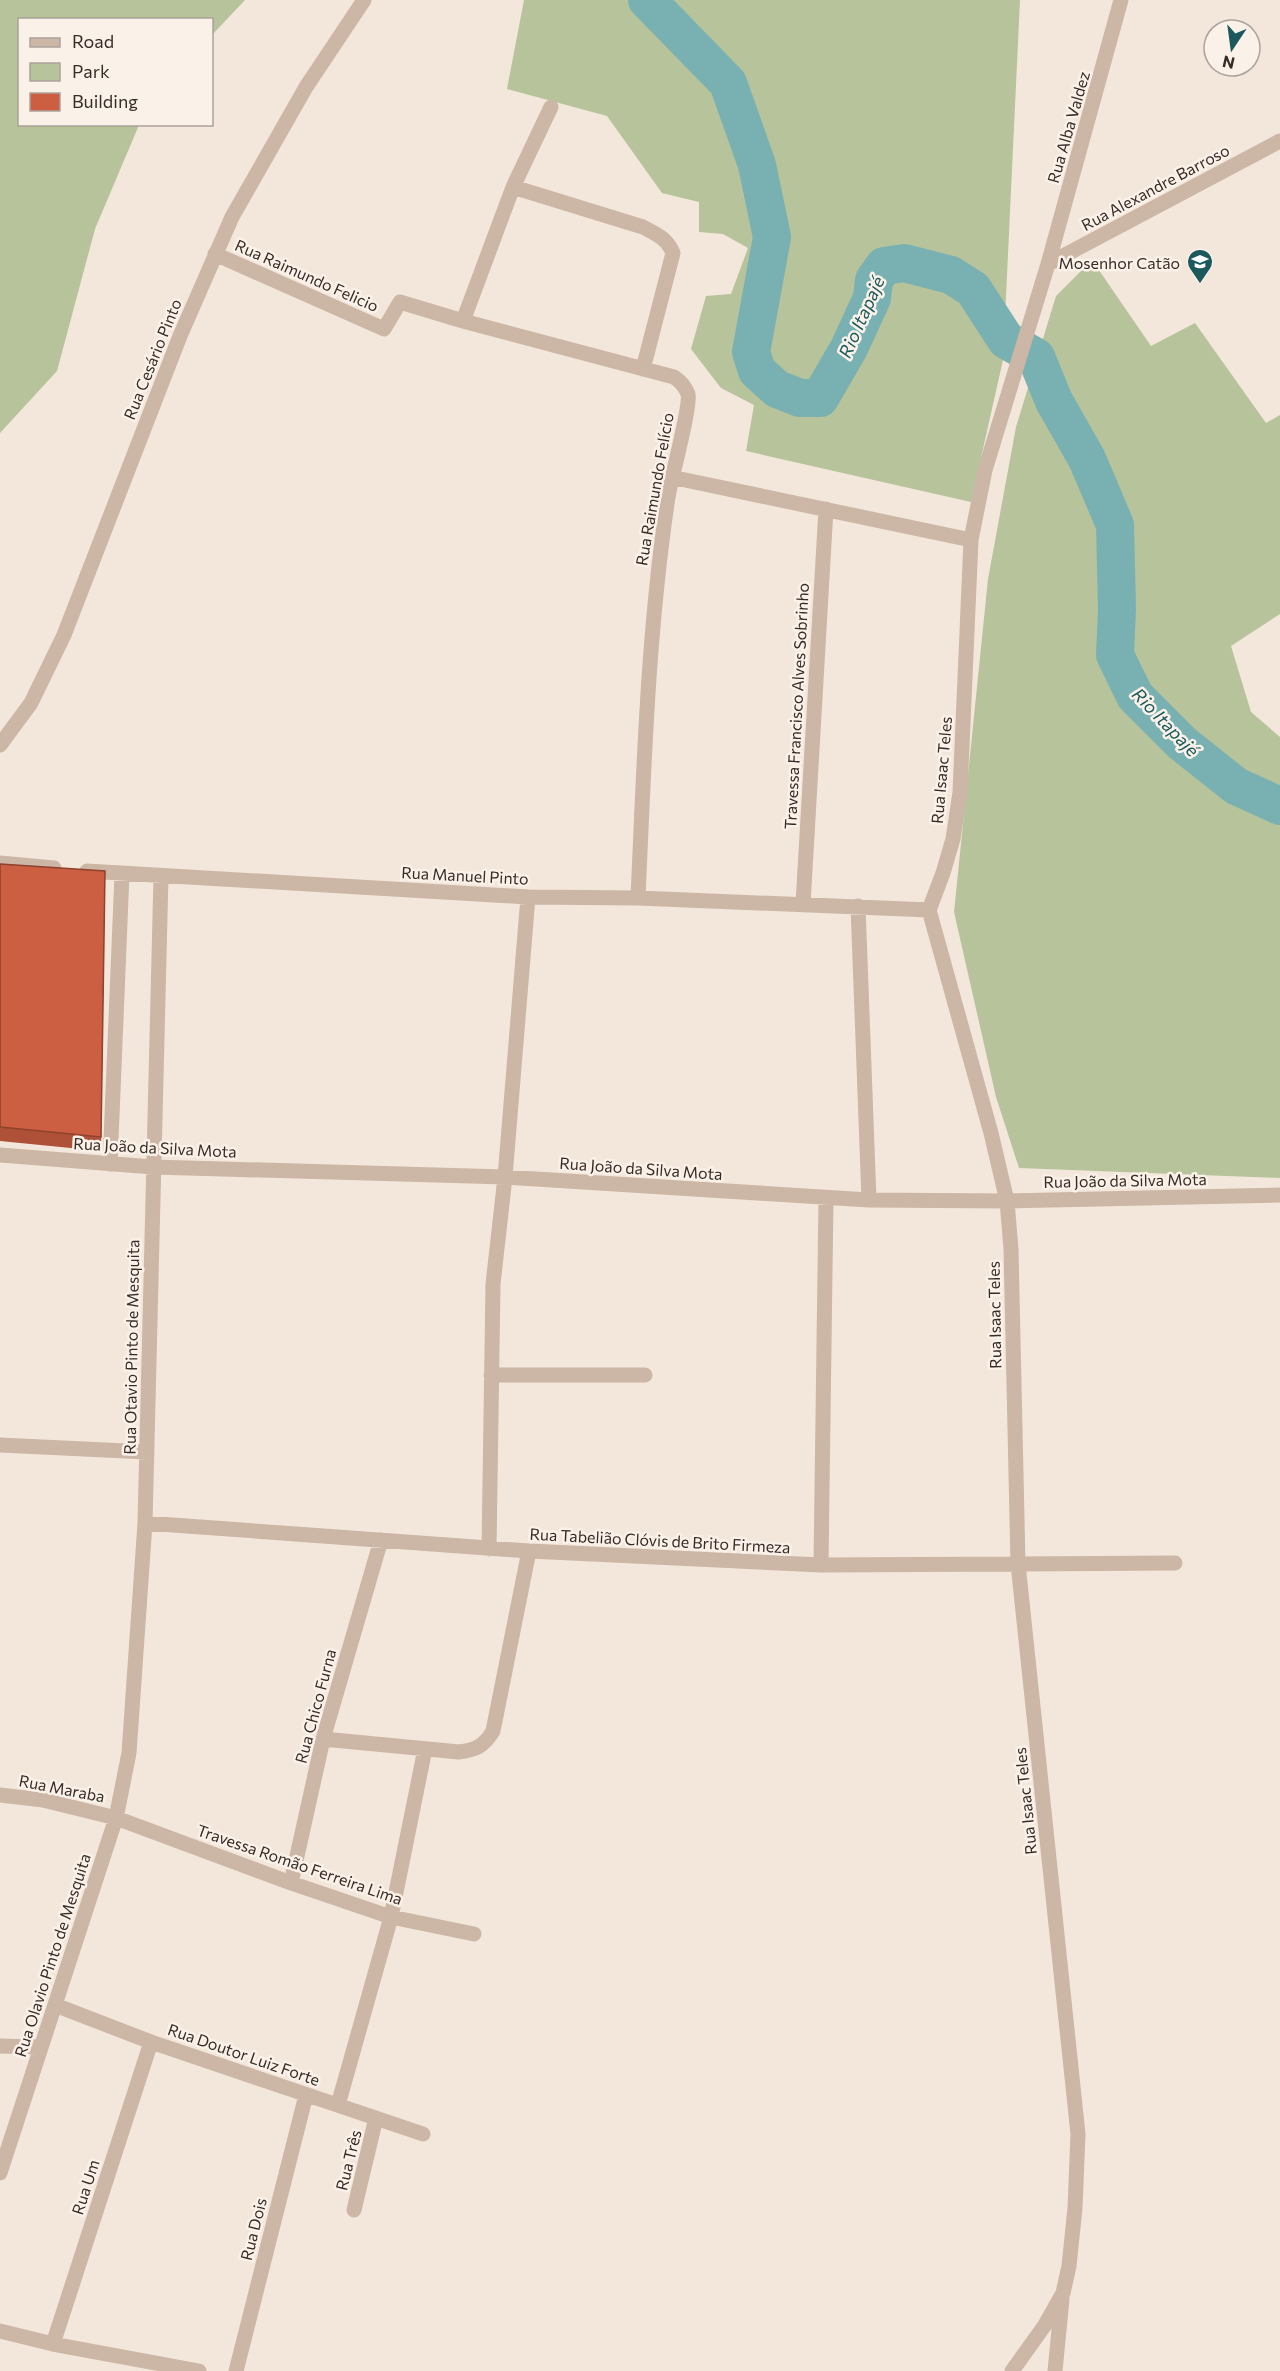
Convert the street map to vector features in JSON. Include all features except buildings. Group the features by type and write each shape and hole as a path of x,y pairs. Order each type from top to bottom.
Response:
{"street":[{"name":"Rua Cesário Pinto","path":"0,744 31,703 64,635 180,336 232,217 306,87 364,0"},
{"name":"Rua Alba Valdez","path":"1048,264 1121,0"},
{"path":"463,321 513,187 551,107"},
{"name":"Rua Alexandre Barroso","path":"1048,264 1280,141"},
{"path":"513,187 643,227 670,243 673,253 643,369"},
{"name":"Rua Raimundo Felicio","path":"215,254 384,329 400,302"},
{"name":"Rua Isaac Teles","path":"1012,2371 1045,2325 1063,2293 1069,2266 1076,2208 1078,2134 1018,1564 1011,1249 1007,1201 991,1133 929,910 953,839 960,792 971,540 985,470 1048,264"},
{"name":"Rua Raimundo Felício","path":"400,302 674,377 682,383 688,395 671,477 658,564 648,666 638,898"},
{"path":"671,477 971,540"},
{"name":"Travessa Francisco Alves Sobrinho","path":"803,904 826,509"},
{"name":"Rua Manuel Pinto","path":"0,863 122,874 528,897 638,898 929,910"},
{"path":"110,1164 122,874"},
{"name":"Rua Otavio Pinto de Mesquita","path":"116,1818 129,1753 145,1522 161,876"},
{"path":"489,1549 493,1284 505,1177 528,897"},
{"path":"858,906 869,1200"},
{"name":"Rua João da Silva Mota","path":"0,1155 153,1167 505,1177 869,1200 1007,1201 1280,1195"},
{"path":"821,1565 826,1198"},
{"path":"491,1375 645,1376"},
{"path":"0,1445 147,1452"},
{"name":"Rua Tabelião Clóvis de Brito Firmeza","path":"145,1522 489,1549 821,1565 1175,1563"},
{"name":"Rua Chico Furna","path":"291,1883 323,1739 381,1540"},
{"path":"323,1739 459,1752 475,1750 486,1742 493,1731 529,1551"},
{"path":"338,2105 391,1917 425,1749"},
{"name":"Rua Maraba","path":"0,1795 43,1800 116,1818"},
{"name":"Travessa Romão Ferreira Lima","path":"116,1818 291,1883 391,1917 474,1934"},
{"name":"Rua Olavio Pinto de Mesquita","path":"0,2173 116,1818"},
{"name":"Rua Doutor Luiz Forte","path":"55,2005 151,2042 423,2134"},
{"name":"Rua Um","path":"53,2344 151,2042"},
{"path":"0,2046 40,2047"},
{"name":"Rua Dois","path":"236,2371 306,2095"},
{"name":"Rua Três","path":"354,2210 376,2118"},
{"path":"1055,2371 1063,2293"},
{"path":"0,2331 53,2344 200,2371"}],"green space":[{"path":"0,0 245,0 213,34 213,18 18,18 18,126 139,126 95,229 57,371 0,433"},
{"path":"524,0 1020,0 1003,360 971,502 746,451 754,405 721,388 691,349 706,296 731,294 748,248 723,234 699,232 699,202 662,193 607,116 507,89"},
{"path":"1092,260 1151,346 1195,323 1266,423 1280,415 1280,614 1231,646 1251,712 1280,737 1280,1178 1019,1168 996,1097 954,912 988,579 1016,427 1056,296"}],"waterway":[{"name":"Rio Itapajé","path":"647,0 728,83 757,165 772,237 751,352 757,371 777,389 800,398 820,398 849,348 872,298 874,280 884,266 904,263 951,275 973,289 1006,340 1036,357 1054,401 1087,459 1115,525 1117,609 1115,655 1135,696 1182,743 1236,786 1280,806"}],"place":[{"name":"Mosenhor Catão","path":"1200,285"}]}
